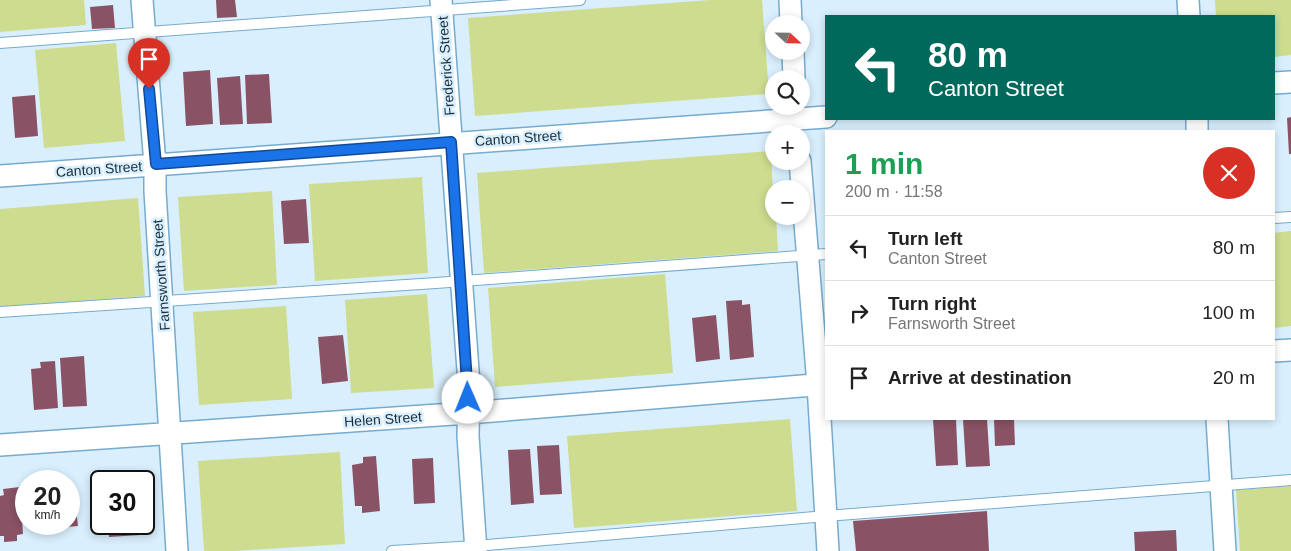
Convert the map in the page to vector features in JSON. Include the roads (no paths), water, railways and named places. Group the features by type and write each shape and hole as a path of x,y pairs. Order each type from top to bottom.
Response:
{"street":[{"name":"Farnsworth Street","path":"142,0 156,164 155,191 177,551"},
{"path":"790,0 791,15"},
{"path":"1188,0 1189,15"},
{"name":"Frederick Street","path":"441,5 468,384 468,436 476,549"},
{"path":"1275,83 1291,82"},
{"name":"Canton Street","path":"0,176 451,142 825,117"},
{"path":"802,170 817,255 828,551"},
{"path":"1275,351 1291,350"},
{"name":"Helen Street","path":"0,445 468,413 822,384"},
{"path":"1217,420 1225,551"}],"lane":[{"path":"0,43 441,5 580,0"},
{"path":"1275,218 1291,217"},
{"path":"0,312 817,255"},
{"path":"392,551 476,549 826,516 1291,480"}]}
